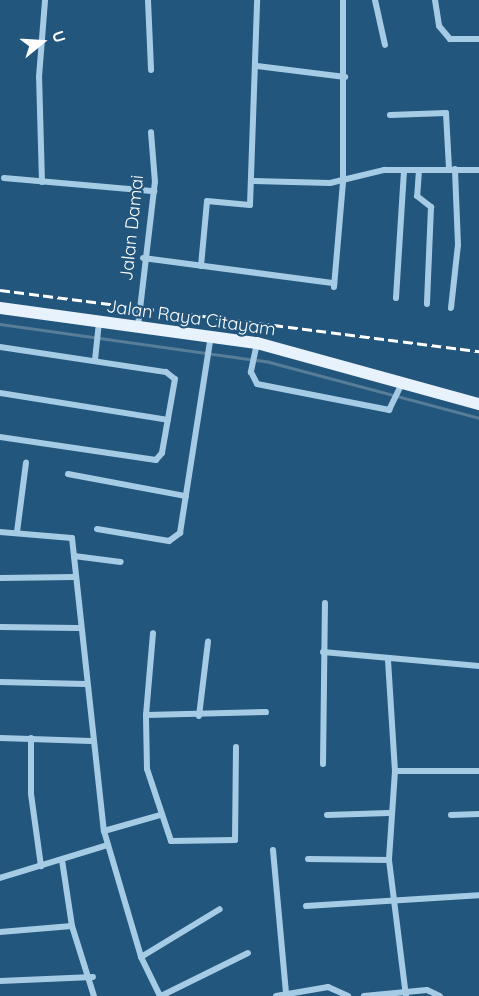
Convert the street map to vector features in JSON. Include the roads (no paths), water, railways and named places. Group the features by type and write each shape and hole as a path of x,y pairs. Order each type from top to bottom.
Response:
{"main road":[{"name":"Jalan Raya Citayam","path":"0,308 98,327 138,327 211,340 257,343 401,388 479,404"}],"street":[{"path":"42,182 39,77 45,0"},
{"path":"148,0 151,70"},
{"path":"201,266 207,201 250,205 257,66 257,0"},
{"path":"143,258 334,285 343,181 345,77 343,0"},
{"path":"375,0 385,45"},
{"path":"435,0 439,26 450,39 479,39"},
{"path":"257,66 345,77"},
{"path":"390,115 446,113 459,236 451,308"},
{"name":"Jalan Damai","path":"138,327 143,258 154,191 151,132"},
{"path":"252,181 343,181 363,173 404,170 479,170"},
{"path":"396,298 404,170"},
{"path":"419,170 417,196 431,207 427,304"},
{"path":"4,178 154,191"},
{"path":"95,360 98,327"},
{"path":"96,529 176,539 186,496 211,340"},
{"path":"257,343 251,372 257,384 385,410 396,402 401,388"},
{"path":"0,346 172,374 168,420 162,453 151,460 0,436"},
{"path":"0,393 168,420"},
{"path":"17,532 26,463"},
{"path":"68,474 186,496"},
{"path":"0,531 68,535 75,556 78,628 104,831 141,957 161,996 248,953"},
{"path":"75,556 121,562"},
{"path":"0,578 75,577"},
{"path":"323,764 325,603"},
{"path":"0,627 78,628"},
{"path":"153,633 144,748 166,837 175,843 235,840 236,747"},
{"path":"199,716 208,642"},
{"path":"323,652 388,660 479,666"},
{"path":"388,660 395,771 389,813 389,860 392,899 406,994"},
{"path":"0,682 86,684"},
{"path":"146,715 199,716 266,712"},
{"path":"0,738 91,741"},
{"path":"31,738 31,794 42,866"},
{"path":"395,771 479,771"},
{"path":"327,814 389,813"},
{"path":"451,815 479,814"},
{"path":"104,831 160,815"},
{"path":"0,878 108,845"},
{"path":"273,850 286,992"},
{"path":"308,859 389,860"},
{"path":"62,860 72,926 93,977 94,996"},
{"path":"306,906 479,895"},
{"path":"141,957 220,909"},
{"path":"0,932 72,926"},
{"path":"0,981 93,977"},
{"path":"276,996 286,992 328,987 348,996"},
{"path":"364,996 434,990 440,996"}],"waterway":[{"path":"0,324 269,362 479,418"}],"railway":[{"path":"0,290 479,351"}]}
